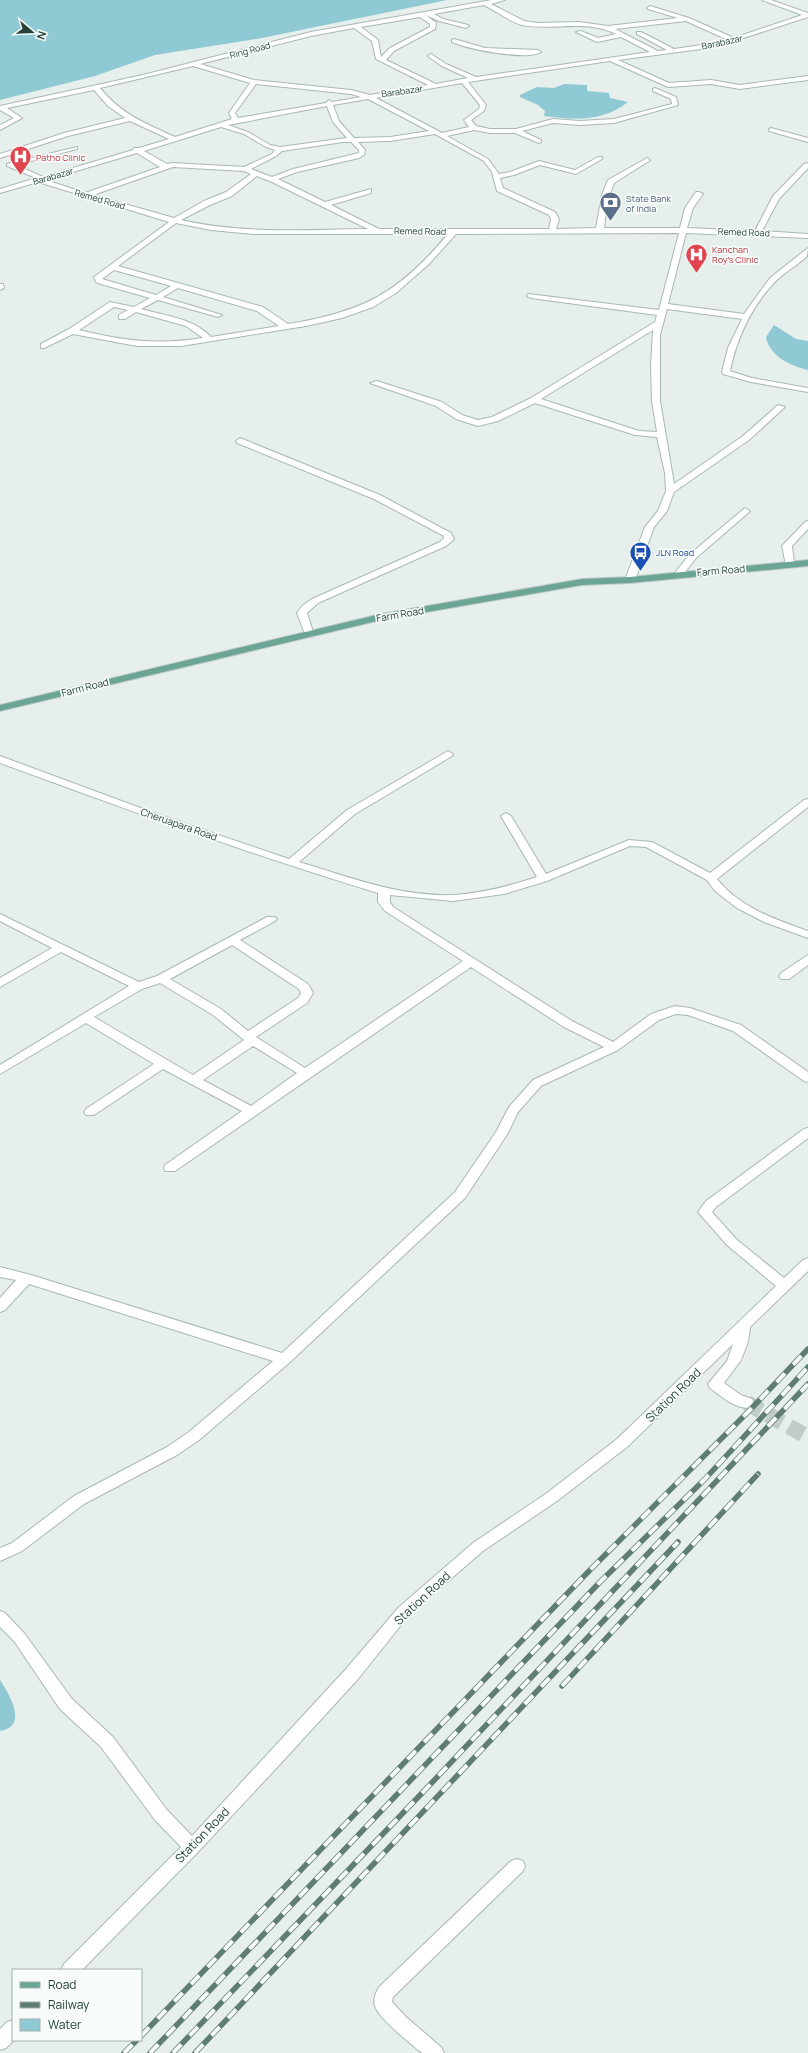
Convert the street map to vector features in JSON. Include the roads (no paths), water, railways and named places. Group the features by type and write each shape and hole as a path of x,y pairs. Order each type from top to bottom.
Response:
{"main road":[{"name":"Farm Road","path":"0,708 381,617 567,585 808,563"}],"street":[{"name":"Ring Road","path":"1,107 96,88 311,31 486,1 502,0"},
{"path":"765,0 808,15"},
{"name":"Ring Road","path":"1,107 194,65 311,34 486,1"},
{"path":"486,1 522,23 538,25 578,24 608,28 687,19"},
{"path":"650,8 687,19 734,40"},
{"path":"427,13 441,20 466,26"},
{"path":"382,61 390,50 410,42 433,28 433,23 420,14"},
{"name":"Barabazar","path":"0,190 236,120 329,102 475,79 716,45 808,15"},
{"path":"354,26 375,40 378,58 382,61 435,86"},
{"path":"608,28 657,53"},
{"path":"579,32 598,40 622,35"},
{"path":"639,33 672,50"},
{"path":"454,41 467,47 488,51 538,52 548,50"},
{"path":"538,52 538,55 552,67"},
{"path":"431,56 475,79"},
{"path":"612,60 668,85"},
{"path":"194,65 254,82 351,92 367,96 398,111 486,160 492,166 500,189 552,214 555,220 552,230"},
{"path":"220,124 246,133 268,146 280,149 351,139 390,139 438,134 474,128 490,131 516,131 553,121 580,123 614,121 672,107 675,103 674,98 655,90 668,85 710,82 740,87 808,78"},
{"path":"464,81 483,105 482,110 467,120 474,128"},
{"path":"236,120 232,113 254,82"},
{"path":"96,88 110,105 130,119 173,138"},
{"path":"272,179 294,170 357,157 362,154 362,150 351,139 333,116 329,102"},
{"path":"0,128 19,118 1,107"},
{"path":"0,156 66,134 130,119"},
{"path":"771,130 808,140"},
{"path":"516,131 539,141"},
{"path":"10,165 75,148"},
{"path":"245,169 274,155 280,149"},
{"path":"136,150 166,167"},
{"path":"496,177 512,174 539,163 576,172 600,158"},
{"path":"600,230 602,207 609,186 614,179 636,169 647,160"},
{"name":"Remed Road","path":"0,161 41,179 86,195 176,220 210,227 254,232 600,230 758,232 808,236"},
{"path":"86,195 166,167 178,165 245,169 272,179 326,204 377,231"},
{"path":"758,232 776,198 806,165 808,166"},
{"path":"218,315 99,280 98,277 136,251 176,220 207,203 229,194 256,173"},
{"path":"326,204 368,191"},
{"path":"630,580 650,527 662,511 670,491 669,473 661,435 655,366 659,323 689,208 699,194"},
{"path":"72,331 114,341 147,345 209,339 343,314 371,305 400,285 422,267 454,232"},
{"path":"808,250 794,264 773,280 747,317 728,357 726,372 752,380 808,390"},
{"path":"112,267 260,309 285,326"},
{"path":"122,317 178,286"},
{"path":"531,296 747,317"},
{"path":"44,346 72,331 113,304 137,309 189,324 201,331 209,339"},
{"path":"374,383 439,404 459,417 478,423 495,419 534,400 659,323"},
{"path":"534,400 638,433 661,435"},
{"path":"670,491 746,438 781,407"},
{"path":"240,441 377,497 400,508 448,536 449,539 443,544 315,601 305,608 302,613 309,634"},
{"path":"679,574 693,556 745,511"},
{"path":"789,564 787,546 808,524"},
{"path":"291,863 315,840 351,812 448,754"},
{"name":"Cheruapara Road","path":"0,759 150,815 291,863 384,891 453,898 504,891 543,879 629,843 648,844 711,878"},
{"path":"808,802 711,878 716,886 725,894 754,913 771,922 808,935"},
{"path":"506,816 543,879"},
{"path":"384,891 384,902 389,909 568,1024 614,1047"},
{"path":"0,918 62,947 138,986"},
{"path":"0,1070 138,986 161,979 271,919"},
{"path":"194,1080 303,1000 307,993 304,987 232,940"},
{"path":"0,984 62,947"},
{"path":"785,976 808,959"},
{"path":"170,1168 307,1074 408,1002 471,961"},
{"path":"161,979 217,1012 251,1039 307,1074"},
{"path":"0,1555 17,1547 79,1500 172,1450 194,1436 284,1359 460,1195 502,1133 513,1110 537,1083 614,1047 655,1017 675,1010 690,1012 737,1028 808,1078"},
{"path":"85,1017 163,1064 251,1111"},
{"path":"90,1112 163,1064"},
{"path":"784,1285 757,1264 711,1221 705,1212 711,1204 808,1132"},
{"name":"Station Road","path":"71,1969 192,1846 352,1674 404,1611 478,1547 552,1497 622,1444 743,1328 784,1285 808,1263"},
{"path":"0,1272 26,1278 284,1359"},
{"path":"0,1307 26,1278"},
{"path":"743,1328 742,1342 731,1366 721,1375 715,1384 736,1399 747,1403"},
{"path":"0,1617 19,1637 66,1704 107,1742 161,1815 192,1846"},
{"path":"435,2053 400,2023 384,2004 386,1993 517,1866"},
{"path":"0,2042 12,2029"}],"water":[{"path":"0,0 447,0 262,38 155,55 95,76 0,100"},
{"path":"564,84 587,85 587,91 609,93 610,98 628,102 618,109 608,113 578,119 544,116 545,111 538,105 520,97 520,95 537,87 554,88"},
{"path":"774,325 796,339 808,341 808,370 788,363 771,350 766,337"},
{"path":"0,1680 12,1701 15,1716 14,1723 9,1728 0,1731"}],"tunnel":[{"path":"747,1403 808,1437"}],"railway":[{"path":"142,2035 589,1571 749,1411 808,1349"},
{"path":"150,2053 600,1582 705,1479 808,1367"},
{"path":"173,2053 424,1791 808,1384"},
{"path":"562,1686 758,1474"},
{"path":"195,2053 678,1542"},
{"path":"124,2053 136,2041"}],"place":[{"name":"Patho Clinic","path":"20,176"},
{"name":"State Bank of India","path":"610,222"},
{"name":"Kanchan Roy's Clinic","path":"696,274"},
{"name":"JLN Road","path":"640,572"}]}
